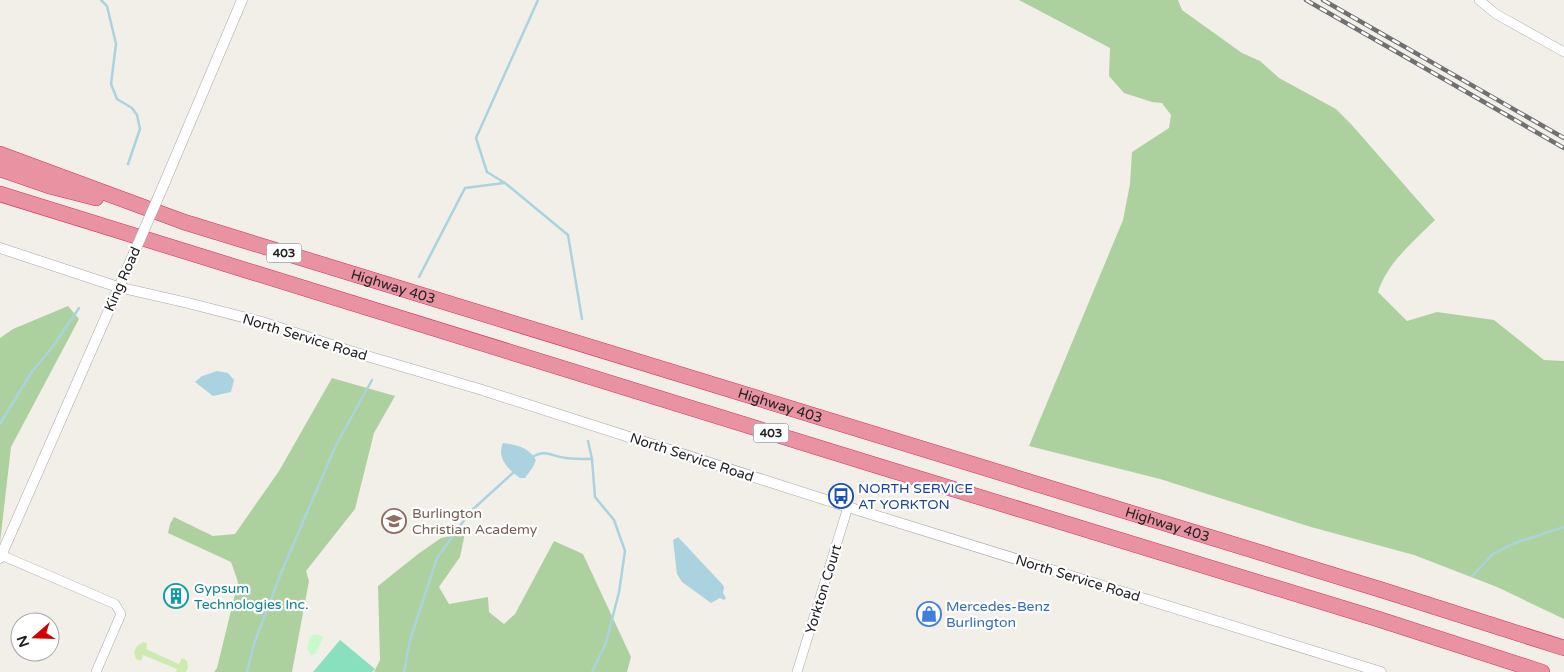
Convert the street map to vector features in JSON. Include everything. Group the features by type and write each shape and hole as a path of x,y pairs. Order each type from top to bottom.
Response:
{"highway":[{"name":"Highway 403","path":"0,154 184,222 1363,584 1564,648"},
{"path":"0,169 49,186 184,222"},
{"name":"Highway 403","path":"0,194 868,464 1378,619 1542,672"}],"street":[{"name":"King Road","path":"1,556 164,184 242,0"},
{"path":"1479,0 1496,14 1564,52"},
{"name":"North Service Road","path":"0,248 118,288 262,322 350,351 479,388 848,506 1382,672"},
{"name":"Yorkton Court","path":"797,672 848,506"},
{"path":"1,556 115,604 121,614 96,672"}],"green space":[{"path":"1019,0 1178,0 1182,10 1242,53 1260,61 1279,78 1336,109 1435,220 1394,262 1382,281 1378,292 1407,321 1437,312 1494,320 1544,360 1564,361 1564,619 1497,587 1414,555 1311,527 1160,479 1029,446 1123,220 1130,184 1132,152 1169,128 1171,115 1162,103 1152,102 1124,93 1109,76 1110,48"},
{"path":"68,306 79,319 11,447 0,543 0,338 13,329"},
{"path":"332,378 395,396 374,433 355,509 306,571 309,581 292,672 214,672 217,668 238,582 231,562 168,533 170,524 174,517 213,536 235,534 279,471"},
{"path":"465,533 460,557 439,587 449,604 488,597 489,612 504,624 515,614 554,541 583,554 631,657 627,672 374,672 380,660 378,586 441,538"},
{"path":"315,634 323,638 315,654 311,655 307,649 310,637"},
{"path":"340,640 375,669 372,672 313,672"},
{"path":"143,642 147,643 146,649 179,664 182,658 187,661 188,667 186,672 176,672 177,669 143,655 141,661 136,659 134,652 137,646"}],"water":[{"path":"217,371 228,373 234,380 231,392 213,396 195,382 202,376"},
{"path":"503,443 522,447 536,460 525,478 520,478 502,459 501,448"},
{"path":"678,537 722,584 724,587 723,593 726,598 724,600 720,598 711,603 682,582 677,574 673,540"}],"waterway":[{"path":"101,0 107,6 116,44 111,84 117,99 132,108 137,115 140,129 128,164"},
{"path":"538,0 476,138 487,172 505,183 568,235 582,319"},
{"path":"419,277 465,188 504,183"},
{"path":"0,424 31,373 54,345 79,308"},
{"path":"247,672 254,644 281,573 336,445 372,380"},
{"path":"588,441 592,459 595,497 614,520 625,551 619,592 606,643 592,672"},
{"path":"531,458 545,453 566,458 592,459"},
{"path":"404,672 410,640 437,558 470,512 515,471"},
{"path":"1472,576 1493,554 1512,544 1564,527"}],"railway":[{"path":"1306,0 1564,148"},
{"path":"1323,0 1564,138"}],"place":[{"name":"NORTH SERVICE AT YORKTON","path":"841,496"},
{"name":"Burlington Christian Academy","path":"394,521"},
{"name":"Gypsum Technologies Inc.","path":"176,596"},
{"name":"Mercedes-Benz Burlington","path":"929,614"}]}
